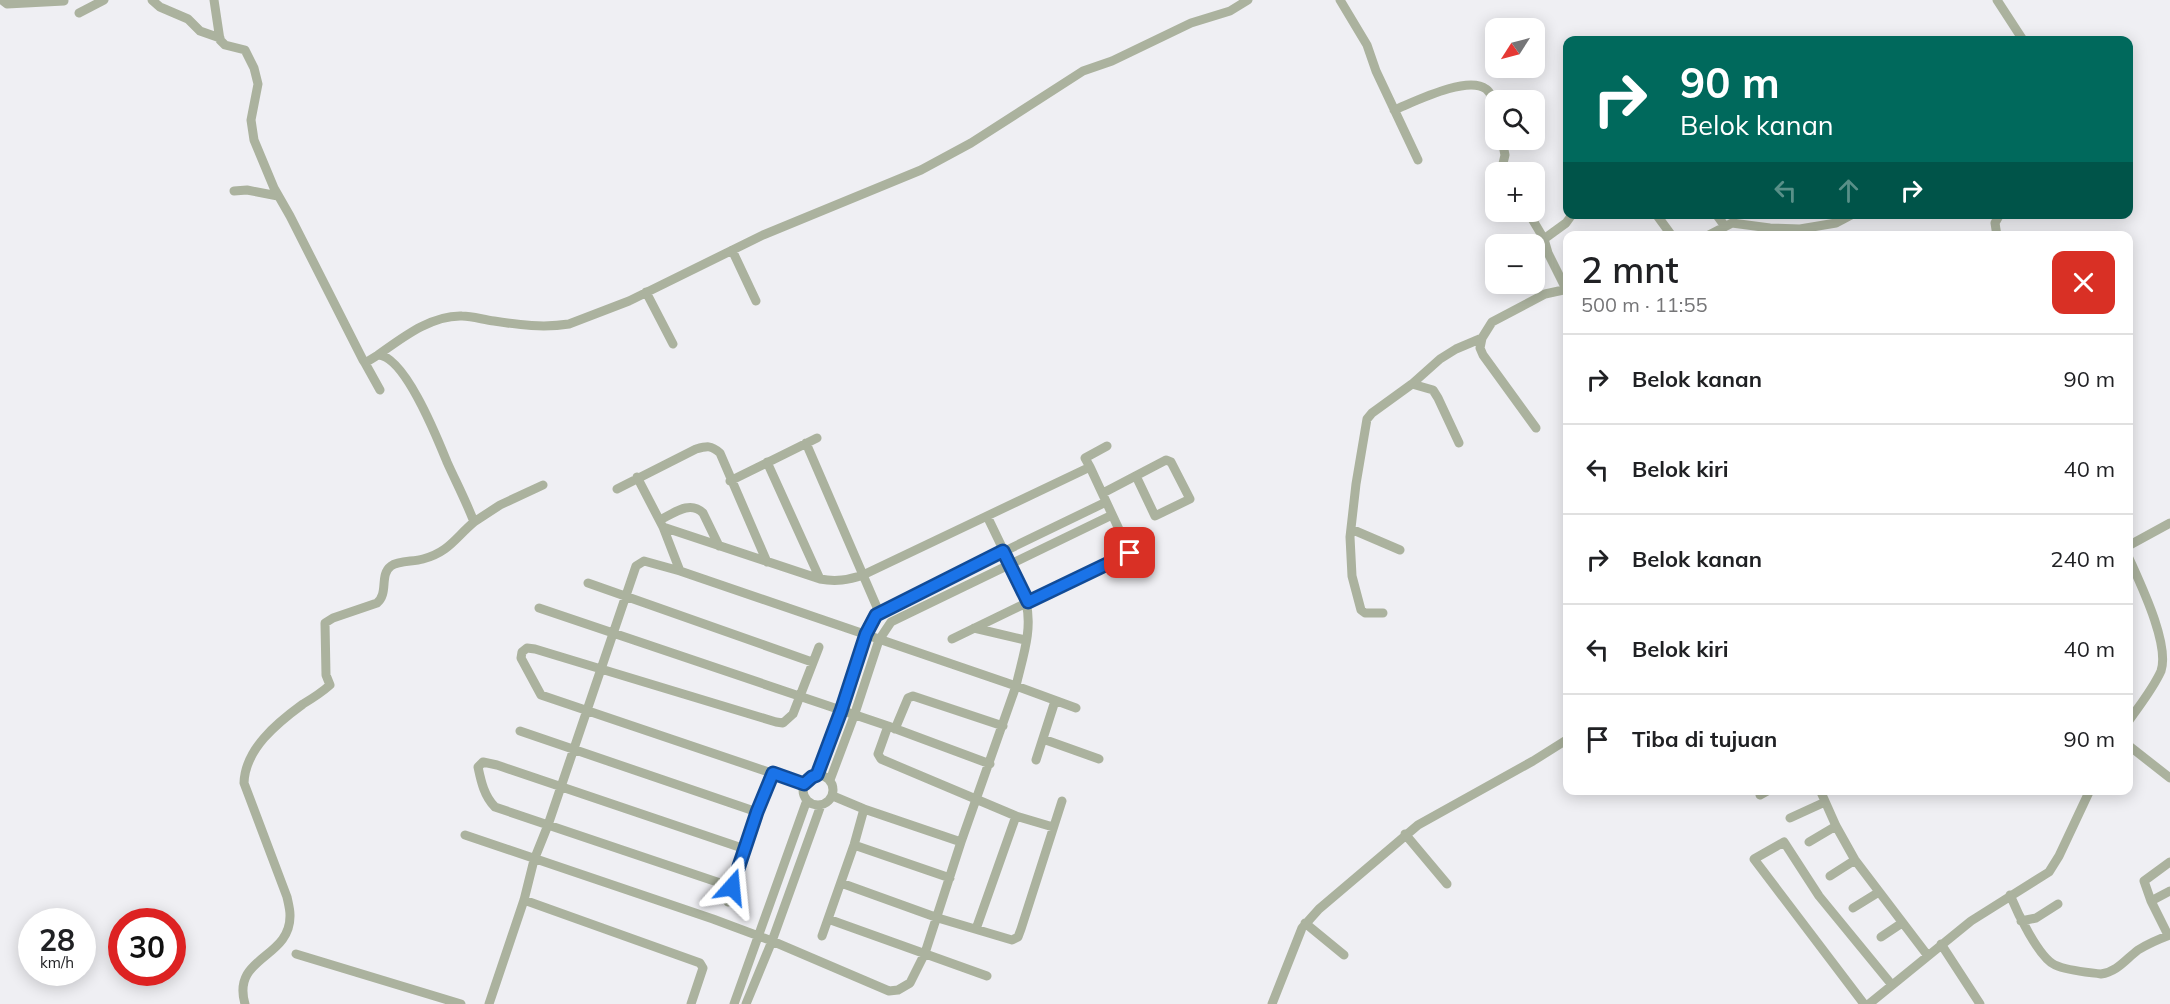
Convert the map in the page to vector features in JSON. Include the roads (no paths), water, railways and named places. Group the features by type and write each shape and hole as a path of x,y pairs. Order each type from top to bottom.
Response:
{"street":[{"path":"2,0 7,4 64,1"},
{"path":"79,13 104,0"},
{"path":"152,0 162,9 188,19 200,31 220,38"},
{"path":"214,0 220,38 225,45 245,50 254,68 258,84 251,120 254,141 278,196 380,390"},
{"path":"365,363 421,327 450,318 461,316 513,324 559,325 569,324 629,302 732,250 814,213 921,170 971,143 1083,71 1112,61 1191,23 1230,11 1248,0"},
{"path":"1340,0 1367,45 1376,71 1418,160"},
{"path":"1997,0 2020,36"},
{"path":"1394,110 1450,88 1474,84 1488,90"},
{"path":"234,191 245,190 278,196"},
{"path":"1545,237 1569,219"},
{"path":"1720,219 1724,225"},
{"path":"1715,231 1732,223 1800,229 1836,224 1844,219"},
{"path":"1545,242 1548,253 1563,281"},
{"path":"732,250 756,301"},
{"path":"1536,428 1480,348 1482,338 1492,322 1545,294 1563,290"},
{"path":"646,292 673,344"},
{"path":"1383,613 1365,614 1360,608 1352,576 1351,529 1367,419 1440,359 1482,338"},
{"path":"378,356 387,358 416,394 438,436 474,522"},
{"path":"1412,384 1432,390 1459,443"},
{"path":"730,481 817,438"},
{"path":"806,443 879,612"},
{"path":"617,489 707,446 714,448 720,453 730,481 767,562"},
{"path":"952,639 1130,553 1085,458 1107,446"},
{"path":"817,775 866,634 879,612 1003,551 1105,497 1136,476 1166,460 1171,462 1190,499 1155,516 1136,476"},
{"path":"767,462 820,579"},
{"path":"662,524 719,546 833,582 863,575 1090,467"},
{"path":"638,477 662,524 680,571"},
{"path":"245,1004 242,988 248,972 254,964 275,950 285,935 290,915 286,897 244,783 244,771 250,757 279,724 330,685 326,675 325,622 377,603 382,599 385,573 389,567 394,564 424,559 449,548 474,522 500,505 543,485"},
{"path":"662,524 687,507 699,509 719,546"},
{"path":"830,780 817,775 812,777 804,784 807,800 821,805 827,803 832,796 833,788 830,780 879,640 891,622 1112,515"},
{"path":"465,835 772,942 890,991 898,990 910,983 925,953 938,918 961,842 1003,726 1016,686 1029,627 1026,603 1028,602 987,516"},
{"path":"2133,543 2170,523"},
{"path":"1351,529 1400,550"},
{"path":"489,1004 524,900 534,860 548,825 625,596 636,566 644,561 866,634 1076,708"},
{"path":"2133,568 2159,629 2165,653 2162,670 2133,715"},
{"path":"588,583 812,662"},
{"path":"539,608 892,728 990,764"},
{"path":"974,628 1025,640"},
{"path":"804,784 541,695 521,658 526,648 535,649 783,723 793,714 819,647"},
{"path":"1003,726 910,696 878,754 881,759 976,800 1016,816 1053,827"},
{"path":"1036,759 1055,701"},
{"path":"520,731 757,812"},
{"path":"1043,739 1099,759"},
{"path":"1272,1004 1305,923 1405,834 1426,819 1563,742"},
{"path":"2133,749 2170,778"},
{"path":"732,887 495,807 489,801 478,767 483,762 497,765 745,849"},
{"path":"728,902 757,812 773,773"},
{"path":"1822,795 1855,860 1928,956"},
{"path":"1869,1004 1981,914 2041,878 2054,865 2088,795"},
{"path":"832,796 961,842"},
{"path":"734,1004 807,800"},
{"path":"841,883 938,918 1012,940 1018,937 1062,801"},
{"path":"1790,818 1825,802"},
{"path":"746,1004 772,942 821,805"},
{"path":"822,936 854,845 864,809"},
{"path":"976,929 1016,816"},
{"path":"1809,842 1836,826"},
{"path":"1405,834 1447,884"},
{"path":"1864,1004 1754,859 1784,842 1819,896 1892,985"},
{"path":"854,845 950,878"},
{"path":"1830,876 1855,860"},
{"path":"2010,896 2021,921 2050,962 2059,966 2101,974 2121,966 2137,951 2169,935 2151,901 2144,881 2170,862"},
{"path":"2151,901 2170,891"},
{"path":"1853,908 1879,892"},
{"path":"524,900 700,963 703,968 691,1004"},
{"path":"2021,921 2036,918 2058,904"},
{"path":"828,919 987,976"},
{"path":"1305,923 1344,955"},
{"path":"1881,937 1902,923"},
{"path":"1941,944 1980,1004"},
{"path":"296,954 461,1004"}]}
